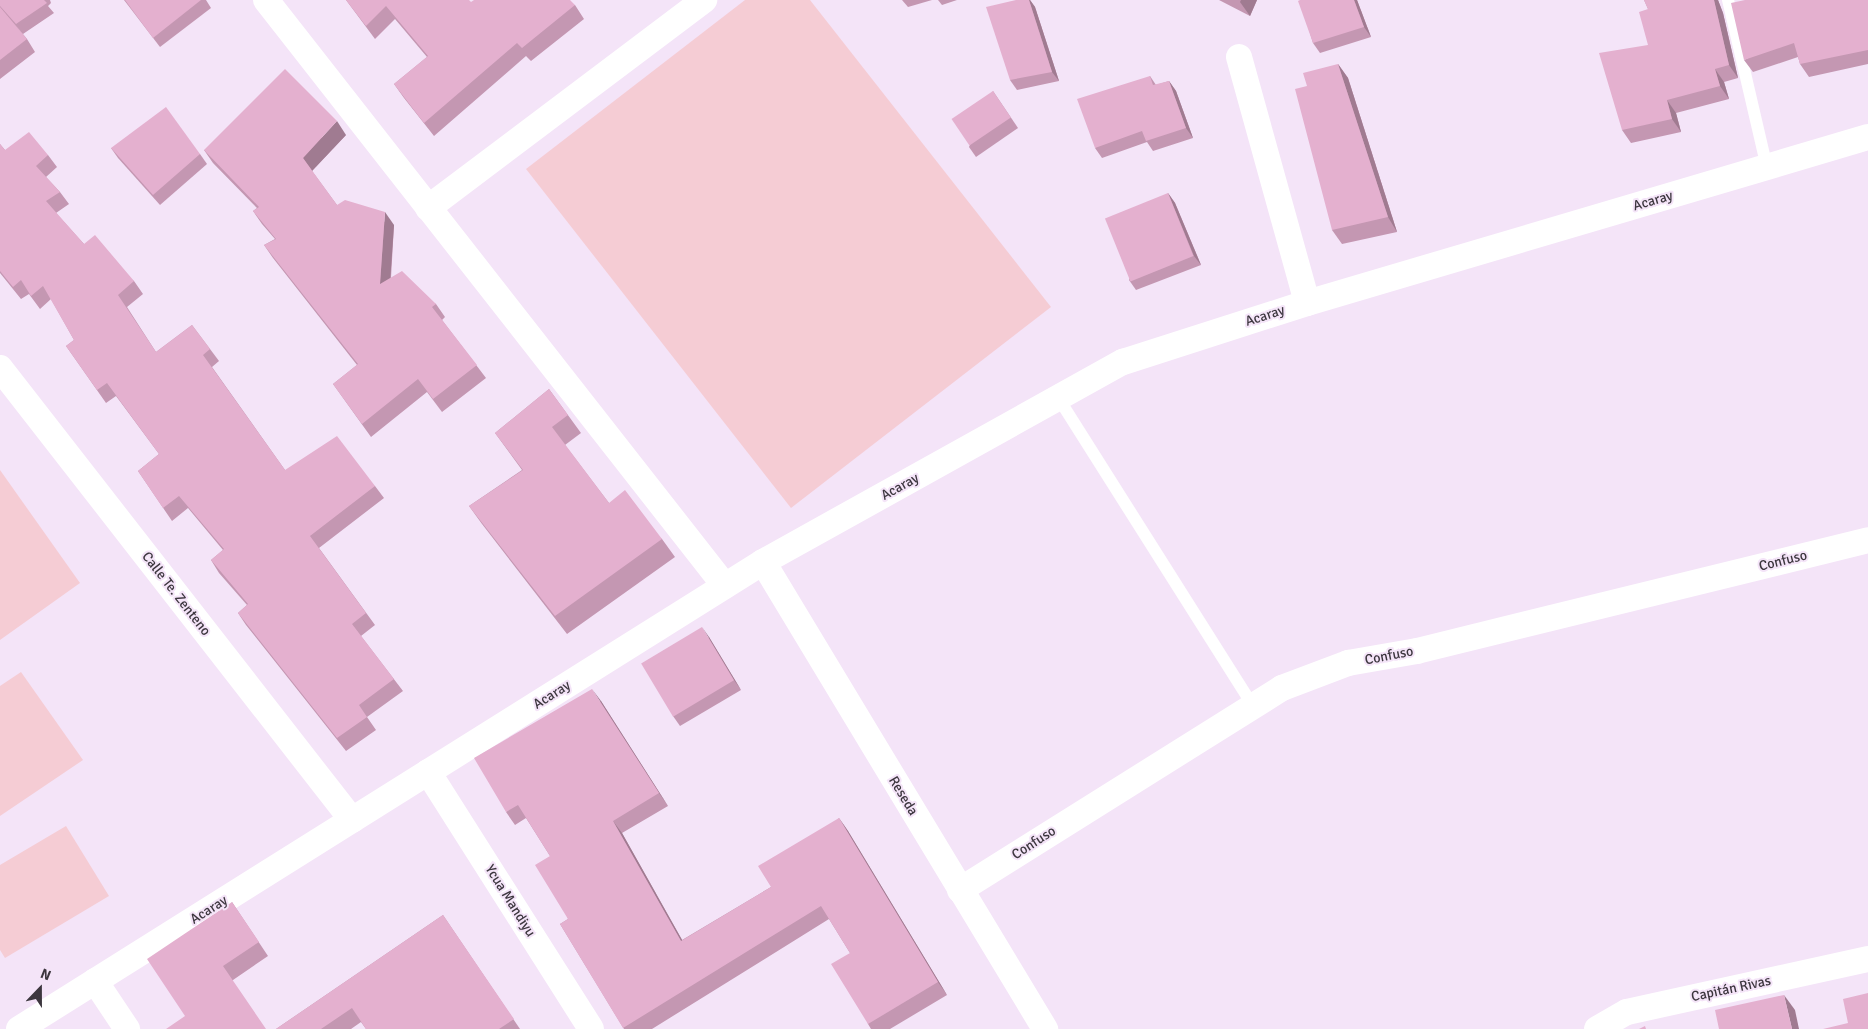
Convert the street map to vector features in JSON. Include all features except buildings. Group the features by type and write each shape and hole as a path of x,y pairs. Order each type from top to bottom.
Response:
{"street":[{"path":"266,0 725,586"},
{"path":"428,208 704,0"},
{"path":"1239,57 1307,303"},
{"name":"Acaray","path":"19,1029 763,562 1123,362 1307,303 1868,137"},
{"name":"Calle Te. Zenteno","path":"0,368 352,820"},
{"name":"Confuso","path":"960,890 1252,704 1348,663 1427,648 1868,540"},
{"name":"Reseda","path":"763,562 1045,1029"},
{"name":"Ycua Mandiyu","path":"428,772 591,1029"},
{"name":"Capitán Rivas","path":"1597,1029 1627,1012 1868,959"},
{"path":"95,981 127,1029"}],"lane":[{"path":"1728,0 1767,167"},
{"path":"1059,399 1252,704"}],"shaded area":[{"path":"745,0 810,0 1051,307 791,508 526,169"},
{"path":"0,470 80,583 0,640"},
{"path":"21,672 83,760 0,816 0,686"},
{"path":"66,826 109,896 5,958 0,950 0,865"}]}
